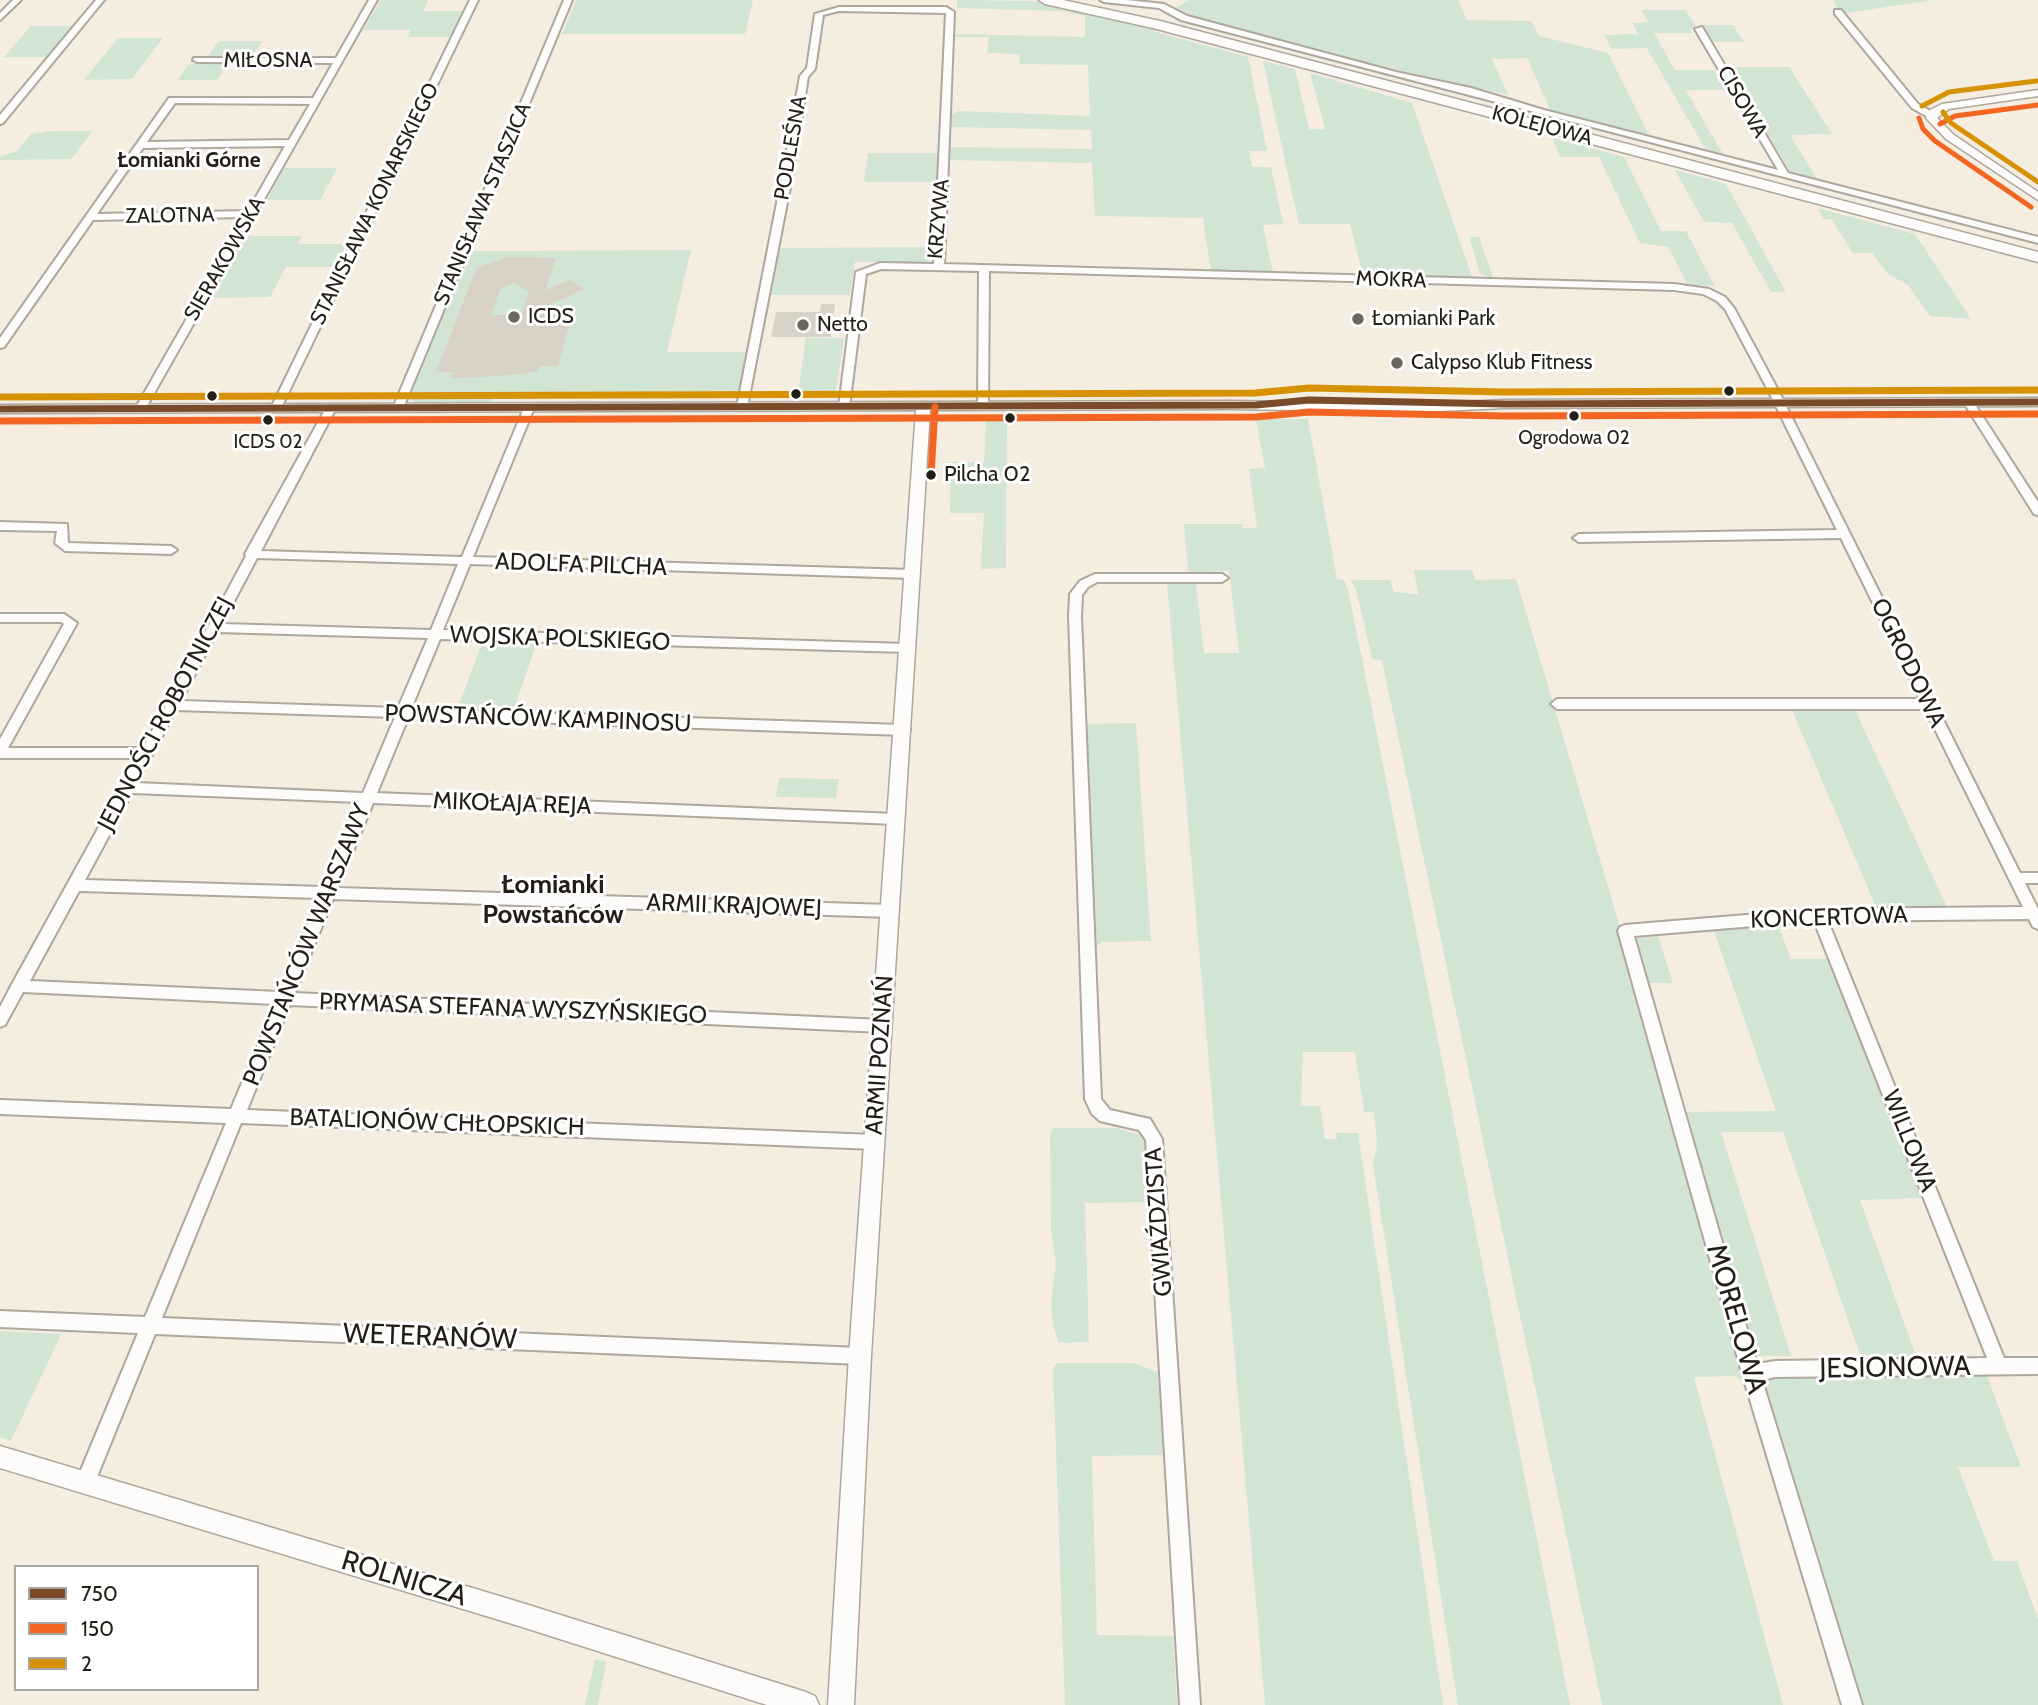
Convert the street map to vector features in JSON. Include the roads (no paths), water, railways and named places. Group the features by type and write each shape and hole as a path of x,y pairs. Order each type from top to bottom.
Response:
{"highway":[{"name":"KOLEJOWA","path":"1045,0 1146,22 2038,257"},
{"name":"KOLEJOWA","path":"1082,0 1182,21 2038,248"},
{"path":"1110,1 1182,21"}],"street":[{"path":"0,18 16,0"},
{"path":"0,121 100,0"},
{"name":"SIERAKOWSKA","path":"140,409 373,0"},
{"name":"STANISŁAWA KONARSKIEGO","path":"276,408 474,0"},
{"name":"STANISŁAWA STASZICA","path":"398,408 568,0"},
{"path":"1104,0 1110,1"},
{"name":"KRZYWA","path":"844,407 861,272 880,266 939,267 950,12 942,8"},
{"name":"PODLEŚNA","path":"741,407 789,167 803,76 811,69 819,14 839,9 942,8"},
{"path":"1838,12 1915,106 1931,115 1933,122 1943,132 2038,197"},
{"path":"1182,21 1468,90 1541,112 2038,240"},
{"name":"CISOWA","path":"1699,29 1785,175"},
{"name":"MIŁOSNA","path":"197,60 339,61"},
{"path":"1931,115 1952,104 2038,93"},
{"path":"0,345 172,100 316,101"},
{"path":"141,145 291,143"},
{"name":"ZALOTNA","path":"90,217 250,214"},
{"name":"MOKRA","path":"939,267 1674,287 1705,291 1721,299 1729,308 1779,403"},
{"path":"983,406 984,268"},
{"path":"0,410 2038,402"},
{"name":"OGRODOWA","path":"1779,403 2036,918"},
{"path":"1969,403 2038,511"},
{"name":"ARMII POZNAŃ","path":"841,1705 860,1356 923,406"},
{"name":"JEDNOŚCI ROBOTNICZEJ","path":"0,1020 128,788 331,408"},
{"name":"POWSTAŃCÓW WARSZAWY","path":"85,1482 529,408"},
{"path":"0,526 63,527 61,543 65,547 171,550"},
{"path":"1579,538 1845,534"},
{"name":"ADOLFA PILCHA","path":"251,554 912,574"},
{"name":"GWIAŹDZISTA","path":"1191,1705 1154,1139 1144,1124 1106,1116 1098,1110 1093,1099 1075,616 1076,594 1084,584 1095,578 1222,578"},
{"path":"0,618 64,618 71,623 0,752 146,753"},
{"name":"WOJSKA POLSKIEGO","path":"213,628 907,648"},
{"path":"1557,705 1928,704"},
{"name":"POWSTAŃCÓW KAMPINOSU","path":"172,705 903,730"},
{"name":"MIKOŁAJA REJA","path":"128,788 895,819"},
{"path":"2014,878 2038,878"},
{"name":"ARMII KRAJOWEJ","path":"74,885 890,911"},
{"name":"KONCERTOWA","path":"1625,931 1819,915 2036,918"},
{"name":"WILLOWA","path":"1819,915 1999,1367"},
{"name":"MORELOWA","path":"1625,931 1751,1373 1852,1705"},
{"name":"PRYMASA STEFANA WYSZYŃSKIEGO","path":"18,986 882,1026"},
{"name":"BATALIONÓW CHŁOPSKICH","path":"0,1107 874,1142"},
{"name":"WETERANÓW","path":"0,1319 860,1356"},
{"name":"JESIONOWA","path":"1751,1373 1775,1369 2038,1366"},
{"name":"ROLNICZA","path":"0,1457 495,1606 806,1705"}],"place":[{"name":"ICDS","path":"514,317"},
{"name":"Łomianki Park","path":"1358,319"},
{"name":"Netto","path":"803,325"},
{"name":"Calypso Klub Fitness","path":"1397,363"},
{"name":"Ogrodowa 02","path":"1574,416"},
{"name":"ICDS 02","path":"268,420"},
{"name":"Pilcha 02","path":"931,475"}],"district":[{"name":"Łomianki Górne","path":"189,161"},
{"name":"Łomianki Powstańców","path":"553,900"}]}
